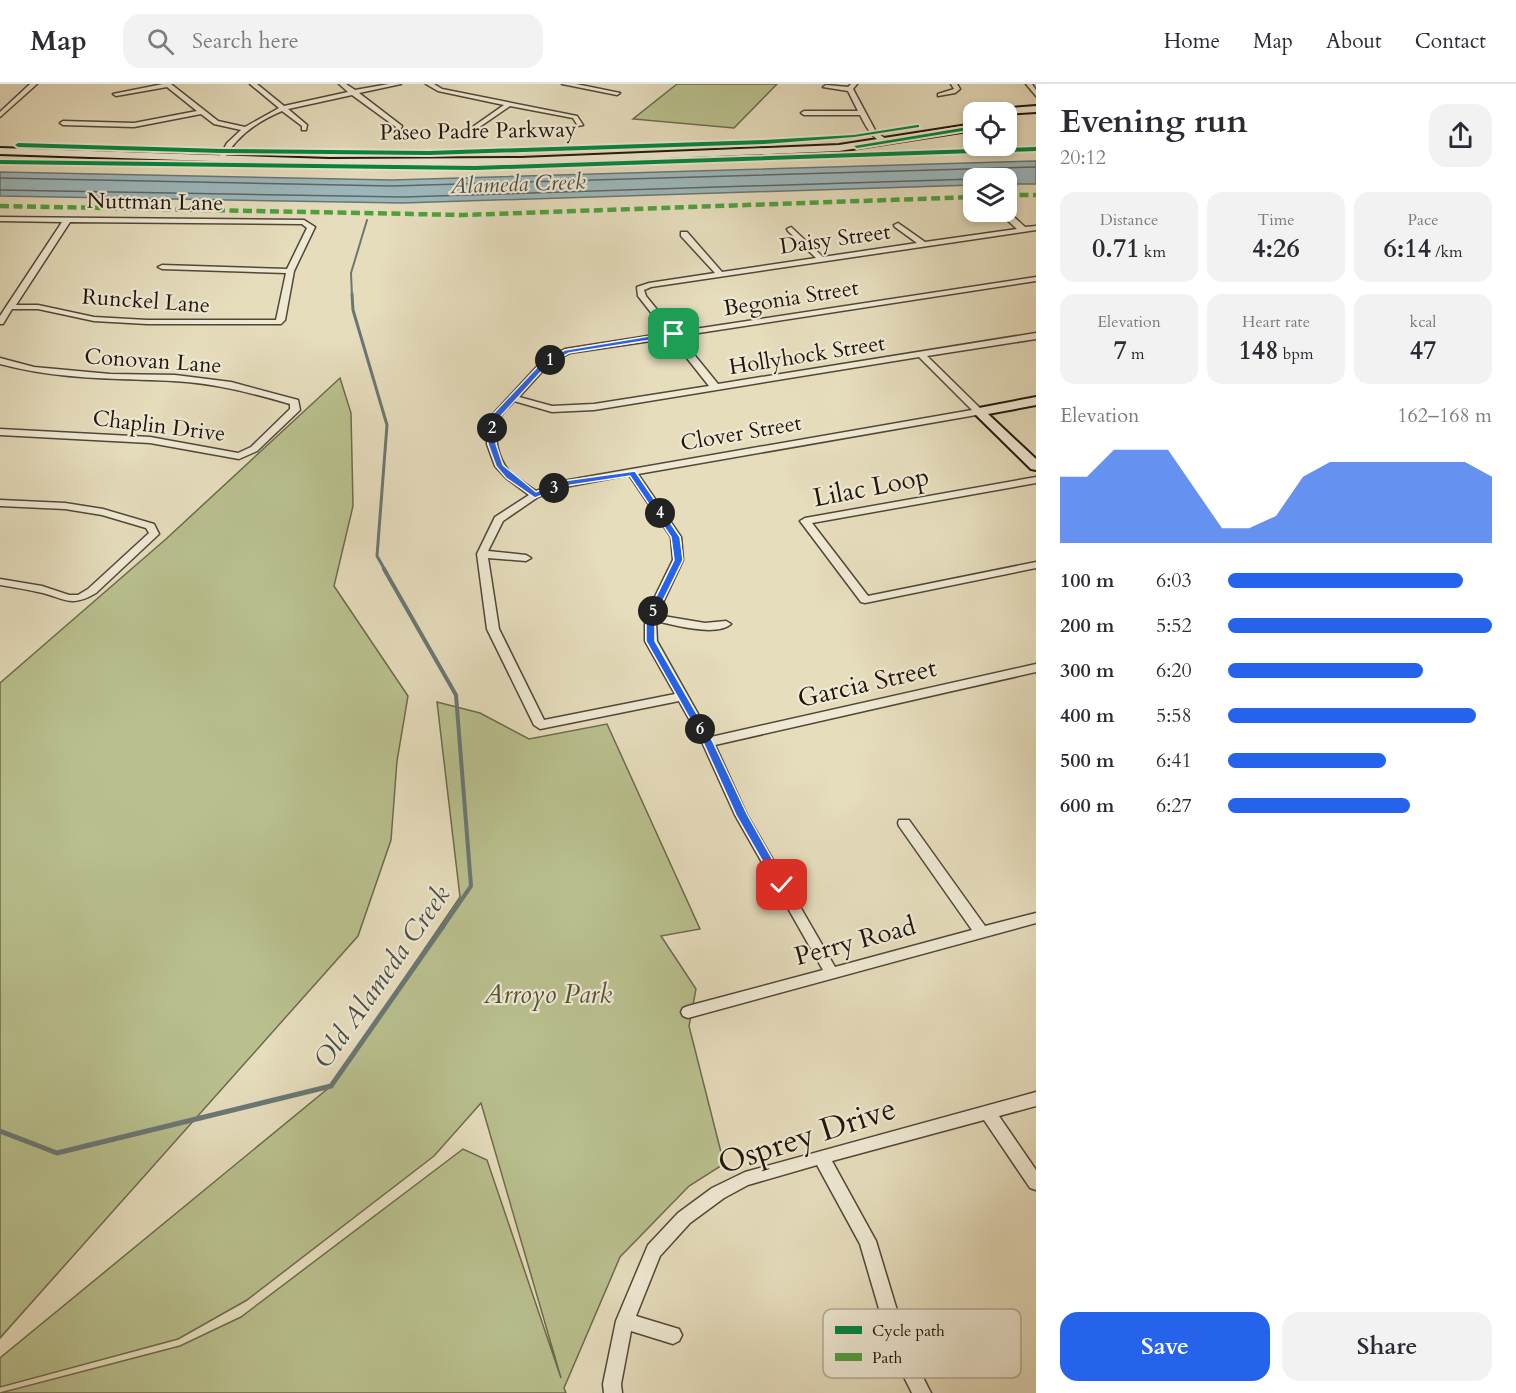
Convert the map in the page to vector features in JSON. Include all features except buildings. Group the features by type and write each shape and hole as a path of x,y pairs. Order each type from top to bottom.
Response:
{"main road":[{"path":"1017,111 1036,109"},
{"path":"1017,120 1036,118"},
{"name":"Paseo Padre Parkway","path":"222,155 441,153 764,142 873,133 963,119"},
{"name":"Paseo Padre Parkway","path":"2,149 399,162 521,161 839,148 963,129"},
{"name":"Clover Street","path":"979,412 1036,401"},
{"path":"979,412 1036,466"}],"street":[{"path":"0,115 34,84"},
{"path":"253,84 304,126 304,129"},
{"path":"342,84 399,126 398,130"},
{"path":"222,155 246,129 283,108 398,84"},
{"path":"429,84 440,90 575,117 580,125"},
{"path":"565,84 617,93"},
{"path":"940,96 957,89 954,84"},
{"path":"1029,84 1036,94"},
{"path":"116,94 168,85 216,123 246,129"},
{"path":"826,87 852,86 862,113 873,133 887,142"},
{"path":"476,128 510,104"},
{"path":"63,123 134,125 201,112"},
{"path":"804,113 862,113"},
{"name":"Nuttman Lane","path":"0,219 304,222 311,227 290,271"},
{"path":"0,322 68,219"},
{"path":"1014,222 1023,230"},
{"path":"898,225 923,244"},
{"name":"Daisy Street","path":"674,334 642,296 640,289 649,285 820,258 1036,228"},
{"path":"791,229 820,258"},
{"path":"684,234 720,274"},
{"path":"162,267 290,271"},
{"name":"Runckel Lane","path":"12,307 38,307 94,319 147,322 278,322 281,320 290,271"},
{"name":"Begonia Street","path":"535,495 509,476 500,466 492,444 492,429 497,415 546,362 568,351 1036,279"},
{"path":"674,334 715,387"},
{"name":"Hollyhock Street","path":"512,398 552,409 594,407 1036,336"},
{"path":"921,355 979,412"},
{"name":"Conovan Lane","path":"0,361 34,370 110,377 175,378 231,385 295,402 295,410"},
{"name":"Chaplin Drive","path":"0,432 150,440 239,456 254,449 295,410"},
{"name":"Clover Street","path":"482,554 499,519 535,495 563,484 979,412"},
{"path":"632,473 676,537 678,560 650,617 651,641 708,742 741,815 831,972"},
{"name":"Lilac Loop","path":"1036,480 805,522 865,600 1036,565"},
{"path":"0,502 65,506 103,512 150,525 154,534 92,591 80,598 68,598 42,589 0,582"},
{"path":"526,558 482,554 493,629 540,725 681,697"},
{"path":"650,617 705,627 726,624"},
{"name":"Garcia Street","path":"708,742 1036,668"},
{"path":"904,823 981,932"},
{"name":"Perry Road","path":"688,1012 1036,918"},
{"name":"Osprey Drive","path":"613,1393 612,1384 625,1321 654,1251 684,1218 718,1193 745,1179 1036,1099"},
{"path":"987,1111 1036,1184"},
{"path":"821,1157 867,1241 888,1309"},
{"path":"625,1321 672,1335"},
{"path":"914,1378 922,1393"}],"green space":[{"path":"677,84 777,84 734,128 633,119"},
{"path":"340,378 351,413 353,506 334,586 408,696 397,761 391,840 358,936 0,1338 0,683 166,539"},
{"name":"Arroyo Park","path":"437,702 480,713 529,739 607,724 700,929 661,936 696,989 689,1026 724,1164 689,1186 620,1257 564,1388 566,1393 0,1393 180,1346 241,1317 463,1149 487,1160 561,1378 481,1103 434,1156 247,1300 178,1339 0,1387 0,1358 331,1086 460,897"}],"water":[{"name":"Alameda Creek","path":"1036,161 1036,184 1017,184 1017,168 963,168 963,185 403,203 0,196 0,172 392,180"}],"waterway":[{"name":"Old Alameda Creek","path":"352,296 351,273 367,220"},
{"name":"Old Alameda Creek","path":"352,294 353,310 387,425 377,556 385,570"},
{"name":"Old Alameda Creek","path":"384,569 456,695 471,886 442,928"},
{"name":"Old Alameda Creek","path":"0,1131 57,1153 331,1086 443,926"}],"marked path":[{"path":"1017,195 1036,195"},
{"path":"0,206 463,215 963,197"}],"cycle path":[{"path":"18,145 222,151 429,153 764,142 854,136 917,126"},
{"path":"857,146 963,129"},
{"path":"0,162 475,168 1036,149"}],"route":[{"path":"674,334 568,351 546,362 497,415 492,429 492,444 500,466 509,476 535,495 563,484 632,473 676,537 678,560 650,617 651,641 708,742 741,815 782,885"}]}
